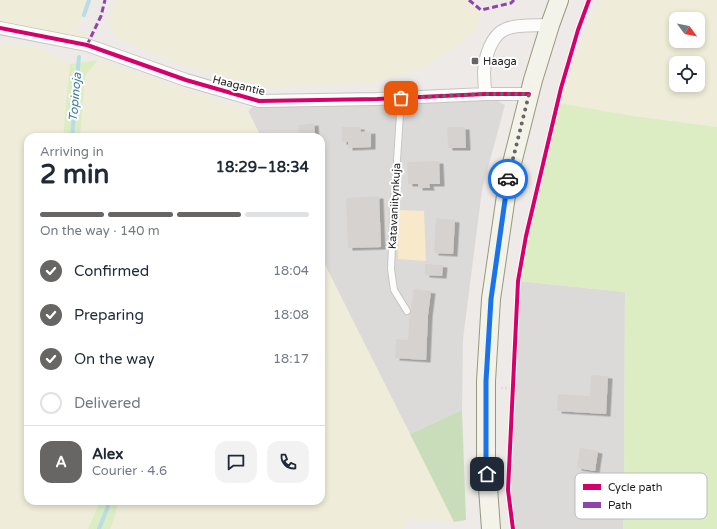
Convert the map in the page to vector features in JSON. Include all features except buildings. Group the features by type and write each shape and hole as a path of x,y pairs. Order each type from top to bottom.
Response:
{"main road":[{"path":"491,529 486,460 486,381 491,299 509,175 529,94 559,0"}],"street":[{"path":"485,94 484,71 487,56 492,43 500,32 514,27 550,25"},
{"name":"Haagantie","path":"0,28 87,44 186,80 259,101 529,94"}],"lane":[{"name":"Katavaniitynkuja","path":"401,98 391,270 394,290 407,311"}],"path":[{"path":"513,396 514,381"},
{"path":"501,382 501,388 513,388"}],"shaded area":[{"path":"0,0 87,0 77,31 90,34 87,45 0,28"},
{"path":"115,0 469,0 481,10 476,32 426,68 367,84 268,87 186,66 119,40 108,22"},
{"path":"600,0 717,0 717,127 633,116 558,103 561,88"},
{"path":"0,43 38,47 70,64 63,133 24,133 24,505 98,505 88,529 0,529"},
{"path":"98,60 248,111 259,133 80,133 85,76"},
{"path":"485,94 505,105 482,190 463,339 462,410 410,434 325,265 325,133 259,133 248,111 259,101"},
{"path":"325,265 454,522 409,518 402,529 110,529 118,505 325,505"},
{"path":"518,281 625,292 624,473 575,473 575,519 624,519 623,529 513,529 508,490"}],"green space":[{"path":"98,60 85,76 80,133 63,133 70,64"},
{"path":"558,103 633,116 717,127 717,529 623,529 624,519 707,519 707,473 624,473 625,292 518,281 526,236"},
{"path":"462,410 466,520 454,522 410,434"},
{"path":"98,505 118,505 110,529 88,529"}],"sand":[{"path":"399,210 424,211 426,261 398,259"}],"waterway":[{"name":"Topinoja","path":"84,15 89,0"},
{"name":"Topinoja","path":"72,133 79,57"},
{"name":"Topinoja","path":"99,529 108,505"}],"marked path":[{"path":"87,45 101,16 105,0"},
{"path":"469,0 481,10 511,3 514,0"}],"cycle path":[{"path":"513,529 508,490 518,281 526,236 561,88 578,30 589,0"},
{"path":"0,28 87,45 186,80 259,101 529,94"}],"way so far":[{"path":"401,98 485,94 529,94 508,179"}],"place":[{"name":"Haaga","path":"475,61"}],"route":[{"path":"487,474 486,381 491,299 508,179"}]}
